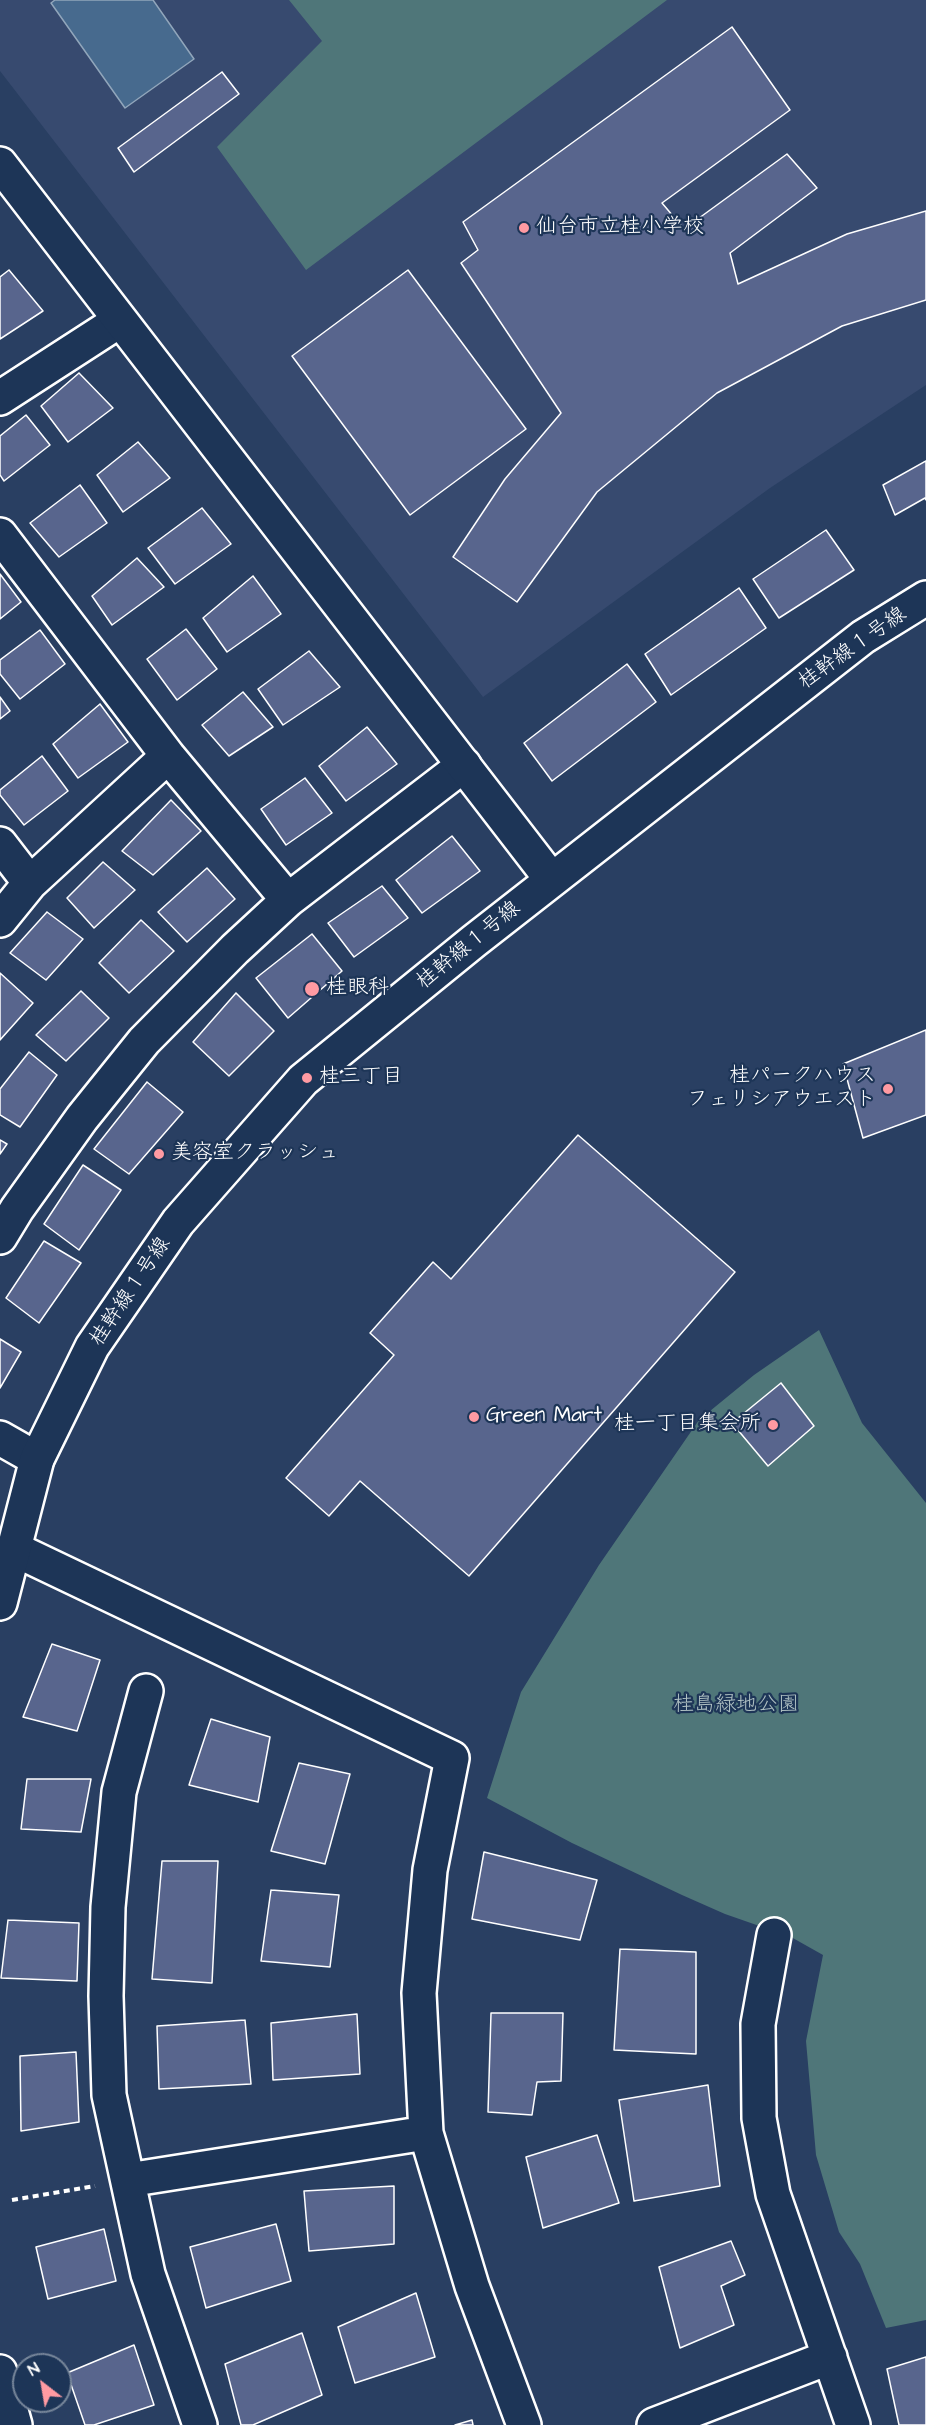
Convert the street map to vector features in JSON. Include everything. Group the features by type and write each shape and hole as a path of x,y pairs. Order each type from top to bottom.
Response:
{"street":[{"path":"0,164 552,880"},
{"path":"0,398 119,321"},
{"path":"0,535 168,756 288,900"},
{"name":"桂幹線１号線","path":"0,1603 37,1459 92,1347 178,1222 303,1080 552,880 863,637 926,598"},
{"path":"0,920 30,883 168,756"},
{"path":"0,1237 17,1209 82,1118 144,1041 235,949 288,900 464,765"},
{"path":"0,844 30,883"},
{"path":"0,1438 37,1459"},
{"path":"14,1549 452,1758 430,1870 419,1993 426,2133 472,2286 524,2425"},
{"path":"146,1691 119,1792 108,1907 106,1996 109,2095 148,2274 200,2425"},
{"path":"774,1935 758,2024 759,2118 773,2194 853,2425"},
{"path":"128,2180 426,2133"},
{"path":"654,2425 830,2357"},
{"path":"0,2372 15,2425"}],"path":[{"path":"12,2200 128,2180"}],"shaded area":[{"name":"仙台市立桂小学校","path":"0,0 926,0 926,385 770,488 483,697 0,71"},
{"path":"55,0 153,0 194,59 125,108 51,3"}],"green space":[{"path":"289,0 667,0 306,270 217,147 322,41"},
{"name":"桂島緑地公園","path":"819,1330 862,1423 926,1503 926,2320 886,2328 860,2264 839,2232 816,2155 806,2041 823,1955 791,1937 725,1914 682,1895 572,1843 487,1798 521,1692 599,1565 699,1420 754,1375"}],"building":[{"path":"732,27 790,110 662,203 684,229 787,154 817,188 730,253 738,284 847,234 926,211 926,300 842,326 717,393 597,492 517,602 453,557 505,479 561,413 461,263 478,250 463,222"},
{"path":"222,72 239,94 134,172 118,148"},
{"path":"9,270 43,311 0,339 0,277"},
{"path":"408,270 526,429 410,515 292,356"},
{"path":"79,373 113,408 68,442 41,406"},
{"path":"26,415 50,445 4,481 0,475 0,436"},
{"path":"138,442 170,478 123,512 97,475"},
{"path":"926,461 926,500 925,498 895,515 883,485"},
{"path":"80,485 107,523 59,557 30,523"},
{"path":"202,508 231,544 175,584 148,548"},
{"path":"826,530 854,570 779,618 753,579"},
{"path":"137,558 164,587 112,625 92,596"},
{"path":"0,574 21,602 0,619"},
{"path":"253,576 281,614 227,652 203,618"},
{"path":"739,588 766,628 671,695 645,654"},
{"path":"186,629 217,669 177,700 147,659"},
{"path":"40,630 65,664 20,699 0,674 0,660"},
{"path":"309,651 340,687 283,725 258,689"},
{"path":"627,664 656,702 552,781 524,743"},
{"path":"243,692 273,727 229,756 202,725"},
{"path":"0,697 10,711 0,719"},
{"path":"100,704 128,742 78,778 53,744"},
{"path":"367,727 397,764 346,801 319,766"},
{"path":"42,756 68,791 24,825 0,795 0,790"},
{"path":"305,778 332,813 286,845 261,809"},
{"path":"171,800 201,831 153,875 122,851"},
{"path":"452,836 480,871 422,913 396,880"},
{"path":"103,862 135,890 94,928 67,898"},
{"path":"207,868 235,899 187,942 158,912"},
{"path":"382,886 408,918 354,957 328,923"},
{"path":"47,912 83,939 46,980 10,953"},
{"path":"141,920 174,951 129,993 99,963"},
{"path":"312,934 342,971 288,1018 256,978"},
{"path":"0,973 33,1003 0,1040"},
{"path":"81,991 109,1018 66,1061 36,1035"},
{"path":"236,993 274,1031 229,1076 193,1042"},
{"name":"桂パークハウス フェリシアウエスト","path":"926,1030 926,1115 863,1138 843,1064"},
{"path":"29,1052 57,1075 20,1127 0,1115 0,1089"},
{"path":"147,1082 183,1112 129,1174 94,1149"},
{"name":"Green Mart","path":"578,1135 735,1272 469,1576 360,1481 329,1516 286,1478 394,1355 370,1333 433,1262 451,1279"},
{"path":"0,1140 7,1144 0,1154"},
{"path":"83,1165 121,1190 79,1250 44,1224"},
{"path":"44,1241 81,1263 39,1323 6,1298"},
{"path":"0,1339 21,1352 0,1388"},
{"name":"桂一丁目集会所","path":"781,1383 814,1426 768,1466 732,1423"},
{"path":"52,1644 100,1660 77,1731 23,1717"},
{"path":"211,1719 270,1737 258,1802 189,1785"},
{"path":"299,1763 350,1774 325,1864 271,1851"},
{"path":"27,1779 91,1779 81,1832 21,1829"},
{"path":"484,1852 597,1880 580,1940 472,1919"},
{"path":"162,1861 218,1861 212,1983 152,1979"},
{"path":"271,1890 339,1895 330,1967 261,1961"},
{"path":"8,1920 79,1923 77,1981 1,1978"},
{"path":"620,1949 696,1952 696,2054 614,2050"},
{"path":"491,2013 563,2013 561,2081 537,2082 532,2115 488,2112"},
{"path":"357,2014 360,2074 273,2080 271,2023"},
{"path":"245,2020 251,2084 159,2089 157,2026"},
{"path":"76,2052 79,2122 21,2131 20,2056"},
{"path":"708,2085 720,2186 634,2201 619,2100"},
{"path":"597,2135 619,2203 543,2228 526,2157"},
{"path":"394,2186 394,2244 309,2251 304,2191"},
{"path":"276,2224 291,2281 206,2308 190,2247"},
{"path":"104,2229 116,2281 48,2299 36,2247"},
{"path":"731,2241 745,2275 721,2286 734,2325 680,2348 659,2267"},
{"path":"416,2293 435,2357 355,2383 338,2327"},
{"path":"302,2333 322,2395 253,2425 241,2425 225,2364"},
{"path":"134,2345 154,2405 94,2425 85,2425 72,2387 72,2371"},
{"path":"926,2357 926,2425 899,2425 887,2369"},
{"path":"472,2420 473,2425 455,2425"}],"place":[{"name":"仙台市立桂小学校","path":"524,228"},
{"name":"桂眼科","path":"312,989"},
{"name":"桂三丁目","path":"307,1078"},
{"name":"桂パークハウス フェリシアウエスト","path":"888,1089"},
{"name":"美容室クラッシュ","path":"159,1154"},
{"name":"Green Mart","path":"474,1417"},
{"name":"桂一丁目集会所","path":"773,1425"}]}
